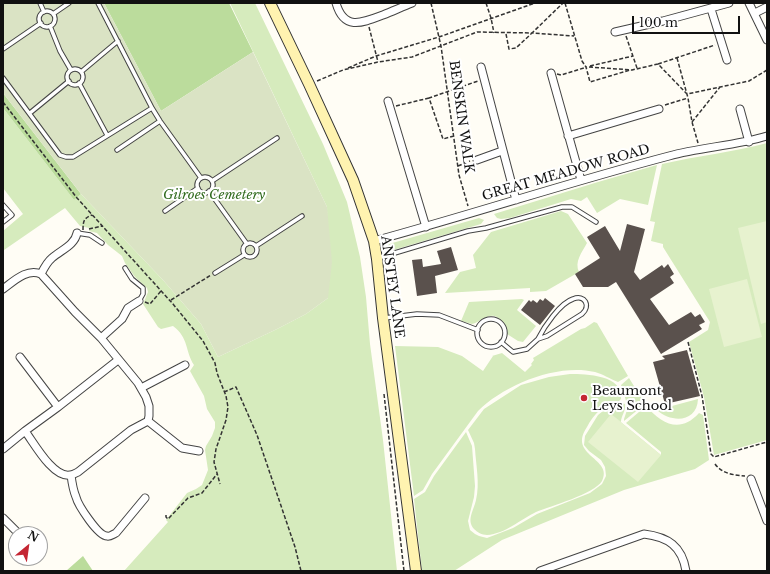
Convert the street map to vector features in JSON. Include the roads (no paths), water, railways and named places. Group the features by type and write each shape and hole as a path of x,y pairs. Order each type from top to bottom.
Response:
{"main road":[{"name":"ANSTEY LANE","path":"270,3 310,84 353,180 374,241 416,571"}],"street":[{"path":"336,3 338,11 343,18 358,24 412,3"},
{"path":"615,32 663,22 729,3"},
{"path":"750,3 767,40"},
{"path":"755,13 767,7"},
{"path":"711,9 727,60"},
{"path":"481,67 516,200"},
{"path":"551,73 581,180"},
{"path":"389,105 426,227"},
{"path":"740,108 749,142"},
{"path":"568,136 659,109"},
{"name":"GREAT MEADOW ROAD","path":"374,241 671,155 749,142 767,136"},
{"path":"477,160 502,151"},
{"path":"41,274 52,258 73,242 80,233"},
{"path":"3,289 27,273 36,272 41,274 101,338 140,388 149,406 148,421"},
{"path":"101,338 122,319 128,308 139,301"},
{"path":"20,357 58,407"},
{"path":"3,449 118,360"},
{"path":"140,388 185,365"},
{"path":"25,431 52,468 61,474 71,475 78,472 132,430 148,421"},
{"path":"148,421 182,448 199,451"},
{"path":"71,475 76,499 96,528 104,536 110,536 121,527 145,498"},
{"path":"751,480 767,521"},
{"path":"3,518 12,526"},
{"path":"540,571 644,534 663,538 679,549 686,571"}],"lane":[{"path":"40,3 44,12"},
{"path":"53,14 70,3"},
{"path":"98,3 152,108 201,178"},
{"path":"48,11 53,14 54,22 50,26 46,27 41,24 39,18 44,12 48,11"},
{"path":"3,49 41,24"},
{"path":"50,26 60,51 71,70"},
{"path":"81,72 118,41"},
{"path":"69,82 67,75 71,70 76,69 81,72"},
{"path":"79,83 82,77 81,72"},
{"path":"3,78 60,154 66,157 73,157 152,108"},
{"path":"69,82 74,84 79,83"},
{"path":"30,113 69,82"},
{"path":"79,83 107,135"},
{"path":"117,150 160,121"},
{"path":"212,181 277,138"},
{"path":"201,178 206,177 212,181"},
{"path":"201,178 198,182 198,188 202,192 209,191 212,188 212,181"},
{"path":"165,211 198,188"},
{"path":"209,191 247,244"},
{"path":"3,205 12,215 3,222"},
{"path":"377,259 468,231 486,228 562,207 572,206 596,222"},
{"path":"256,246 302,216"},
{"path":"80,233 93,237 102,243"},
{"path":"244,255 248,258 255,256 258,252 256,246 251,243 247,244"},
{"path":"244,255 243,250 247,244"},
{"path":"215,273 244,255"},
{"path":"125,268 132,279 143,288 143,294 139,301"},
{"path":"501,342 513,352 527,349 538,339 550,334 582,314 587,307 584,299 580,297 568,301 561,307 542,330 538,339"},
{"path":"383,318 417,314 439,315 478,330"},
{"path":"484,321 497,321 500,324 504,331 504,336 501,342 492,347 483,345 478,337 478,330 484,321"}],"place":[{"name":"Beaumont Leys School","path":"584,398"}],"park label":[{"name":"Gilroes Cemetery","path":"214,195"}]}
